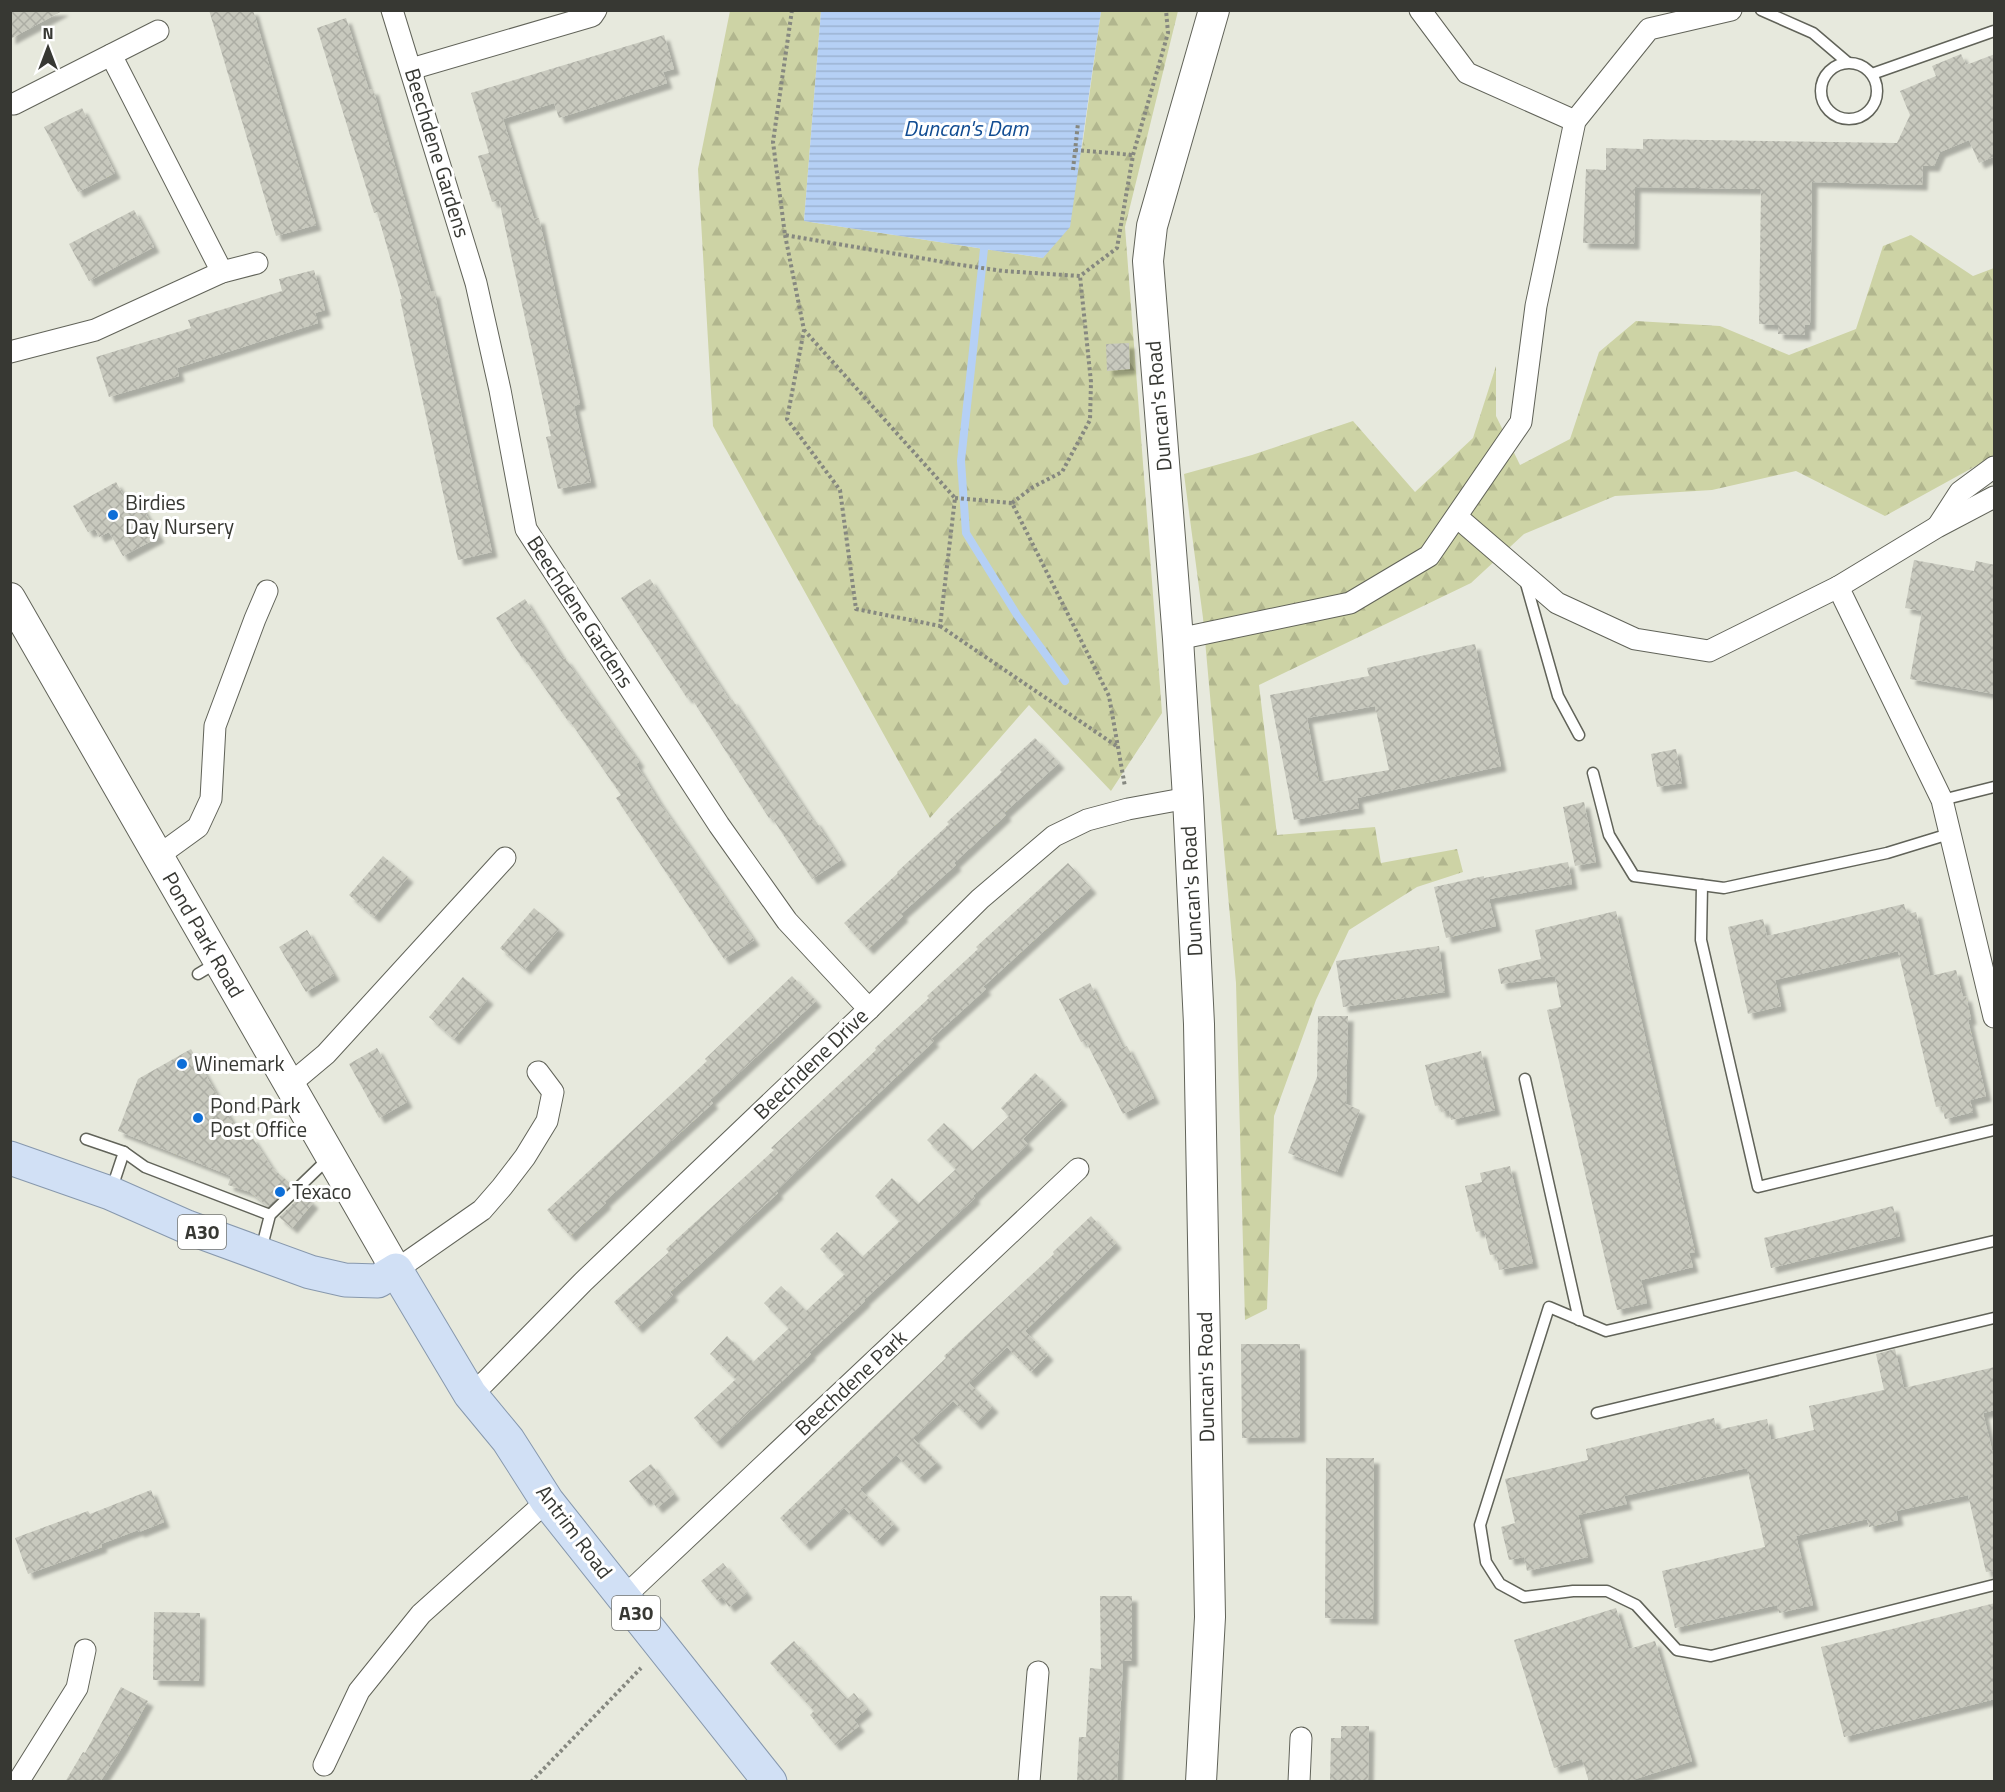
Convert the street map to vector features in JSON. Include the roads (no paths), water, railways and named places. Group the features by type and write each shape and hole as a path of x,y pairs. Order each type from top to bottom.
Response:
{"main road":[{"name":"A30","path":"10,1158 110,1193 188,1227 310,1272 345,1280 378,1281 396,1270"},
{"name":"Antrim Road","path":"396,1270 470,1394 508,1440 547,1501 770,1782"}],"street":[{"name":"Beechdene Gardens","path":"392,10 476,283 500,390 526,529 719,825 773,902 787,921 869,1009"},
{"path":"411,69 592,16 596,10"},
{"name":"Duncan's Road","path":"1201,1782 1210,1617 1198,1024 1178,639 1148,261 1152,226 1214,10"},
{"path":"1420,10 1467,73 1575,121"},
{"path":"1178,639 1350,603 1429,556 1521,422 1536,306 1575,121 1649,29 1731,10"},
{"path":"14,104 158,31"},
{"path":"111,55 222,272"},
{"path":"10,352 95,330 222,272 257,263"},
{"path":"1937,527 1960,492 1995,467"},
{"path":"1457,517 1557,603 1635,639 1709,651 1838,587 1937,527 1995,497"},
{"path":"1838,587 1942,800 1995,1017"},
{"path":"158,856 198,827 211,799 215,726 267,591"},
{"name":"Pond Park Road","path":"10,598 158,856 208,968 289,1085 396,1270"},
{"name":"Beechdene Drive","path":"470,1394 485,1382 583,1282 869,1009 980,899 1054,836 1087,820 1128,809 1188,798"},
{"path":"289,1085 326,1054 505,858"},
{"path":"396,1270 482,1210 525,1157 547,1121 553,1092 538,1072"},
{"name":"Beechdene Park","path":"624,1598 1078,1169"},
{"path":"324,1766 359,1690 421,1614 547,1501"},
{"path":"18,1782 77,1688 85,1650"},
{"path":"1029,1782 1038,1672"},
{"path":"1299,1782 1301,1737"}],"lane":[{"path":"1761,10 1813,33 1847,62"},
{"path":"1872,74 1995,31"},
{"path":"1847,62 1857,63 1872,74 1877,83 1878,92 1871,109 1855,119 1846,119 1829,111 1821,95 1821,85 1830,69 1847,62"},
{"path":"1523,573 1558,696 1579,735"},
{"path":"1593,773 1609,835 1634,876 1724,888 1887,853 1949,834"},
{"path":"1942,800 1995,787"},
{"path":"1702,885 1701,940 1758,1187 1995,1130"},
{"path":"1525,1078 1579,1320"},
{"path":"86,1139 124,1152 145,1167 270,1215"},
{"path":"110,1193 124,1152"},
{"path":"260,1254 270,1215 330,1157"},
{"path":"1995,1241 1606,1331 1549,1307 1480,1525 1486,1562 1500,1584 1524,1597 1573,1591 1607,1591 1636,1605 1677,1650 1711,1656 1995,1585"},
{"path":"1597,1413 1995,1318"}],"water":[{"name":"Duncan's Dam","path":"821,11 1101,11 1070,227 1043,258 804,221"}],"waterway":[{"path":"984,249 961,461 966,533 1017,615 1065,681"}],"place":[{"name":"Birdies Day Nursery","path":"113,515"},
{"name":"Winemark","path":"182,1064"},
{"name":"Pond Park Post Office","path":"198,1118"},
{"name":"Texaco","path":"280,1192"}]}
